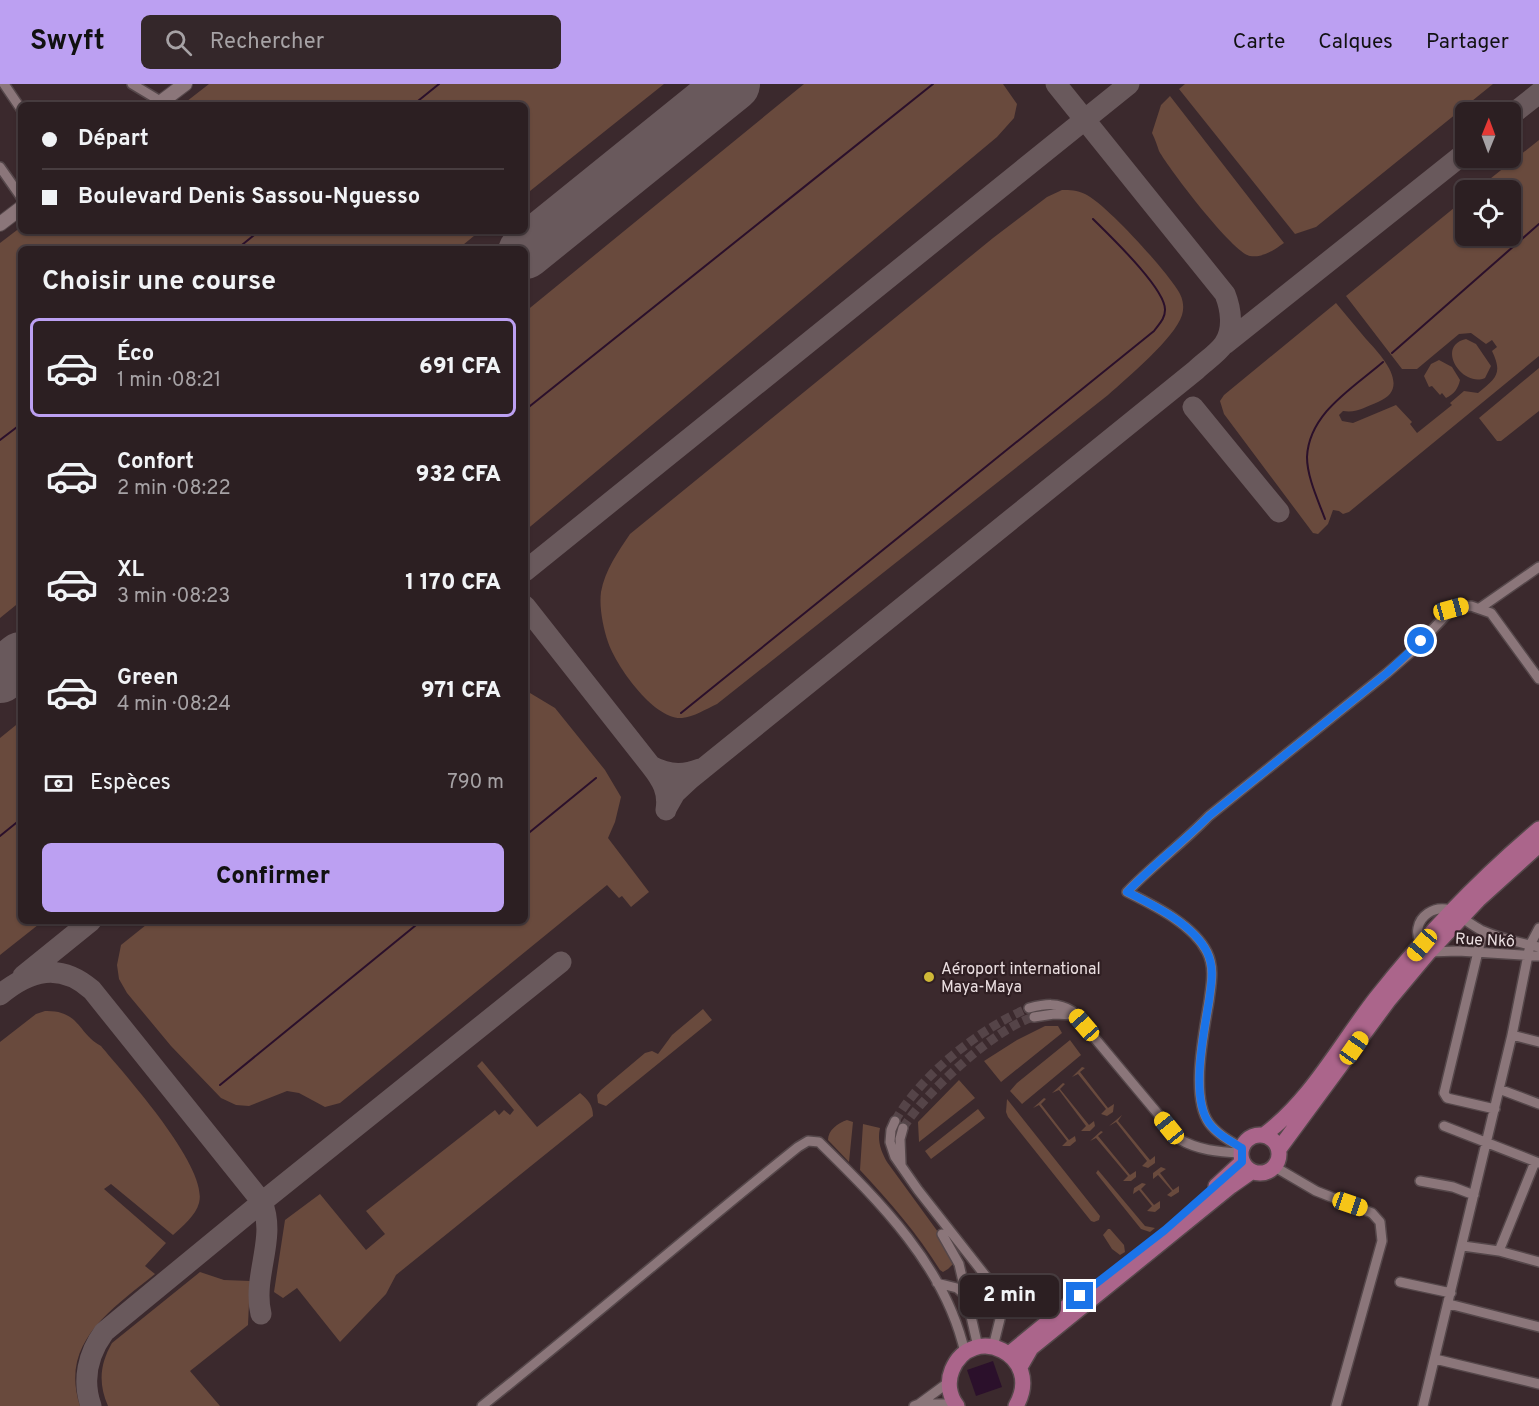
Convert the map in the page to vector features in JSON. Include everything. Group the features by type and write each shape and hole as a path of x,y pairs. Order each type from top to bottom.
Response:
{"main road":[{"path":"160,102 185,84"},
{"path":"0,224 18,210"},
{"path":"1020,1367 1031,1348 1231,1186 1244,1159 1246,1141 1252,1137 1264,1135 1289,1115 1377,997 1456,915 1490,872 1539,829"},
{"path":"1456,915 1539,844"},
{"path":"1279,1149 1425,948"},
{"path":"1244,1159 1266,1173 1275,1167 1279,1159 1279,1149 1274,1140 1264,1135"},
{"path":"1009,1354 1165,1230 1244,1159"},
{"path":"956,1405 949,1391 949,1376 955,1363 979,1349 1009,1354 1020,1367 1024,1381 1022,1396 1016,1406"}],"street":[{"path":"4,84 18,105"},
{"path":"132,84 158,102"},
{"path":"0,167 18,193"},
{"path":"1480,608 1539,567"},
{"path":"1244,1159 1209,1123 1200,1101 1201,1050 1212,979 1207,952 1199,940 1170,915 1127,892 1149,868 1187,838 1209,816 1410,653 1451,609 1464,606 1480,608 1491,613 1539,679"},
{"path":"1456,915 1483,931 1535,946"},
{"path":"1423,1406 1495,1109 1528,956 1535,946 1539,928"},
{"path":"1483,931 1444,1094 1447,1098 1495,1109"},
{"name":"Rue Nkô","path":"1425,948 1539,956"},
{"path":"1031,1013 1047,1004 1066,1007 1179,1139 1190,1145 1244,1159"},
{"path":"1512,1035 1539,1042"},
{"path":"1499,1089 1539,1104"},
{"path":"894,1121 890,1145 901,1165 999,1293 1000,1319 979,1349"},
{"path":"1444,1126 1537,1163 1499,1251"},
{"path":"901,1165 900,1139 903,1128"},
{"path":"482,1406 565,1340 687,1237 808,1141 819,1142 897,1223 929,1268 959,1327 979,1349"},
{"path":"1275,1167 1316,1191 1367,1210 1376,1217 1382,1230 1382,1240 1336,1406"},
{"path":"1420,1181 1474,1195"},
{"path":"942,1234 958,1264 979,1349"},
{"path":"1462,1246 1499,1251 1539,1262"},
{"path":"936,1282 957,1288 966,1296"},
{"path":"1400,1282 1451,1293"},
{"path":"1449,1304 1539,1327"},
{"path":"1436,1359 1539,1384"},
{"path":"916,1405 949,1382"},
{"path":"916,1405 956,1405"}],"shaded area":[{"path":"209,84 664,84 528,193 528,102 186,102"},
{"path":"804,84 1003,84 1017,104 1014,118 997,137 528,528 528,310"},
{"path":"1185,84 1493,84 1471,102 1455,102 1455,115 1316,227 1295,234 1179,89"},
{"path":"1170,96 1284,243 1264,255 1250,256 1230,241 1216,226 1175,175 1159,151 1152,133 1161,105"},
{"path":"1539,140 1539,356 1349,512 1343,514 1333,510 1328,524 1318,534 1313,533 1224,414 1220,401 1224,395 1336,303 1379,353 1393,380 1393,388 1388,396 1361,409 1343,411 1339,415 1342,421 1353,423 1396,405 1412,422 1410,424 1417,433 1452,405 1450,403 1464,391 1478,393 1496,375 1497,365 1492,351 1497,347 1492,340 1486,344 1471,333 1459,334 1417,369 1402,369 1346,296 1455,207 1455,246 1521,246 1521,180 1489,180 1504,168 1521,168 1521,154"},
{"path":"1062,190 1079,192 1094,200 1134,237 1170,279 1180,295 1183,308 1178,324 1170,335 1150,357 1108,395 717,704 682,718 671,716 648,701 628,677 612,652 602,617 603,584 612,562 630,534 993,238 1047,197"},
{"path":"18,229 18,234 476,234 462,246 18,246 18,603 0,618 0,243"},
{"path":"1466,339 1476,344 1491,366 1485,378 1468,377 1455,365 1452,357 1453,349 1457,343"},
{"path":"1439,360 1452,367 1460,380 1455,391 1446,398 1432,386 1429,387 1424,376 1431,364"},
{"path":"1539,368 1539,411 1501,441 1497,441 1479,418"},
{"path":"528,692 555,708 605,770 621,797 615,822 608,838 649,892 631,907 622,896 619,898 607,885 340,1103 325,1107 299,1093 287,1091 249,1106 236,1105 221,1098 171,1046 127,993 119,979 117,965 121,945 147,924 528,924"},
{"path":"18,723 18,924 39,924 0,955 0,738"},
{"path":"703,1009 712,1020 606,1106 598,1103 597,1095 601,1090 645,1053 652,1051 658,1054 672,1035"},
{"path":"45,1011 65,1014 72,1018 93,1041 101,1046 145,1098 191,1167 199,1187 199,1203 192,1216 173,1235 111,1184 104,1189 166,1243 145,1266 155,1274 107,1314 83,1345 77,1363 75,1383 80,1406 0,1406 0,1042 36,1014"},
{"path":"1045,1026 1058,1026 1062,1033 1001,1082 984,1061"},
{"path":"1070,1040 1081,1055 1022,1104 1010,1091"},
{"path":"482,1061 537,1127 580,1093 590,1103 593,1116 396,1275 386,1294 340,1342 297,1288 283,1298 274,1292 285,1220 320,1194 366,1250 385,1234 366,1211 495,1110 499,1115 504,1110 510,1115 514,1110 477,1066"},
{"path":"1082,1067 1085,1068 1080,1072 1108,1108 1114,1104 1113,1112 1107,1116 1101,1114 1106,1109 1078,1074 1072,1077"},
{"path":"959,1080 975,1098 919,1142 918,1122"},
{"path":"1063,1083 1065,1084 1060,1089 1089,1125 1094,1121 1095,1126 1090,1131 1081,1131 1086,1126 1059,1090 1052,1093"},
{"path":"1044,1098 1046,1099 1041,1104 1069,1140 1075,1136 1076,1141 1070,1146 1062,1146 1067,1141 1039,1105 1033,1108"},
{"path":"1007,1099 1100,1216 1099,1220 1091,1221 1008,1117"},
{"path":"978,1109 985,1118 931,1159 925,1151"},
{"path":"1122,1115 1118,1121 1150,1160 1155,1156 1155,1163 1148,1168 1142,1166 1147,1161 1116,1122 1109,1126"},
{"path":"847,1120 853,1122 849,1162 828,1140 834,1127"},
{"path":"863,1124 880,1128 880,1146 887,1162 938,1232 955,1262 943,1272 903,1218 860,1170"},
{"path":"1101,1131 1103,1132 1098,1136 1130,1175 1136,1171 1136,1177 1131,1181 1123,1181 1128,1176 1096,1138 1090,1141"},
{"path":"1161,1167 1166,1169 1160,1173 1173,1190 1179,1186 1179,1192 1171,1197 1167,1195 1172,1191 1158,1175 1153,1179 1153,1173"},
{"path":"1098,1170 1145,1226 1155,1228 1150,1232 1141,1229 1096,1173"},
{"path":"1142,1183 1146,1184 1141,1189 1154,1205 1160,1201 1160,1208 1155,1212 1147,1211 1152,1206 1139,1190 1133,1194 1134,1188"},
{"path":"1108,1229 1124,1245 1125,1252 1120,1255 1112,1249 1103,1235"},
{"path":"200,1272 224,1280 250,1281 248,1325 190,1371 220,1406 108,1406 102,1374 105,1358 112,1343"},
{"path":"993,1361 1002,1387 976,1396 967,1370"}],"waterway":[{"path":"417,102 439,84"},
{"path":"528,408 933,84"},
{"path":"681,713 1154,331 1164,316 1163,301 1147,276 1093,219"},
{"path":"1392,353 1539,224"},
{"path":"241,246 255,234"},
{"path":"1325,519 1309,472 1307,457 1310,441 1324,414 1334,403 1383,362"},
{"path":"0,440 18,426"},
{"path":"528,834 596,778"},
{"path":"0,836 18,821"},
{"path":"220,1085 417,924"}],"taxiway":[{"path":"667,807 675,793 690,779 1196,370 1224,344 1229,332 1230,319 1225,294 1056,84"},
{"path":"528,569 1129,84"},
{"path":"1521,107 1539,93"},
{"path":"1225,344 1455,161"},
{"path":"1193,407 1279,512"},
{"path":"528,610 651,766"},
{"path":"666,810 664,786 651,766 675,774 700,769"},
{"path":"23,976 87,924"},
{"path":"91,1406 87,1387 88,1368 90,1358 104,1332 561,962"},
{"path":"0,995 23,980 45,973 68,975 92,990 262,1202 267,1230 259,1286 261,1314"}],"runway":[{"path":"528,250 733,84"},
{"path":"0,676 18,661"}],"tunnel":[{"path":"895,1121 920,1087 953,1055 991,1028 1029,1008"},
{"path":"903,1128 927,1098 962,1064 1000,1034 1034,1017"}],"place":[{"name":"Aéroport international Maya-Maya","path":"929,977"}],"route":[{"path":"1080,1296 1165,1230 1242,1162 1242,1148 1214,1129 1204,1115 1200,1101 1201,1050 1212,979 1207,952 1199,940 1161,909 1127,892 1149,868 1187,838 1209,816 1387,673 1421,641"}]}
